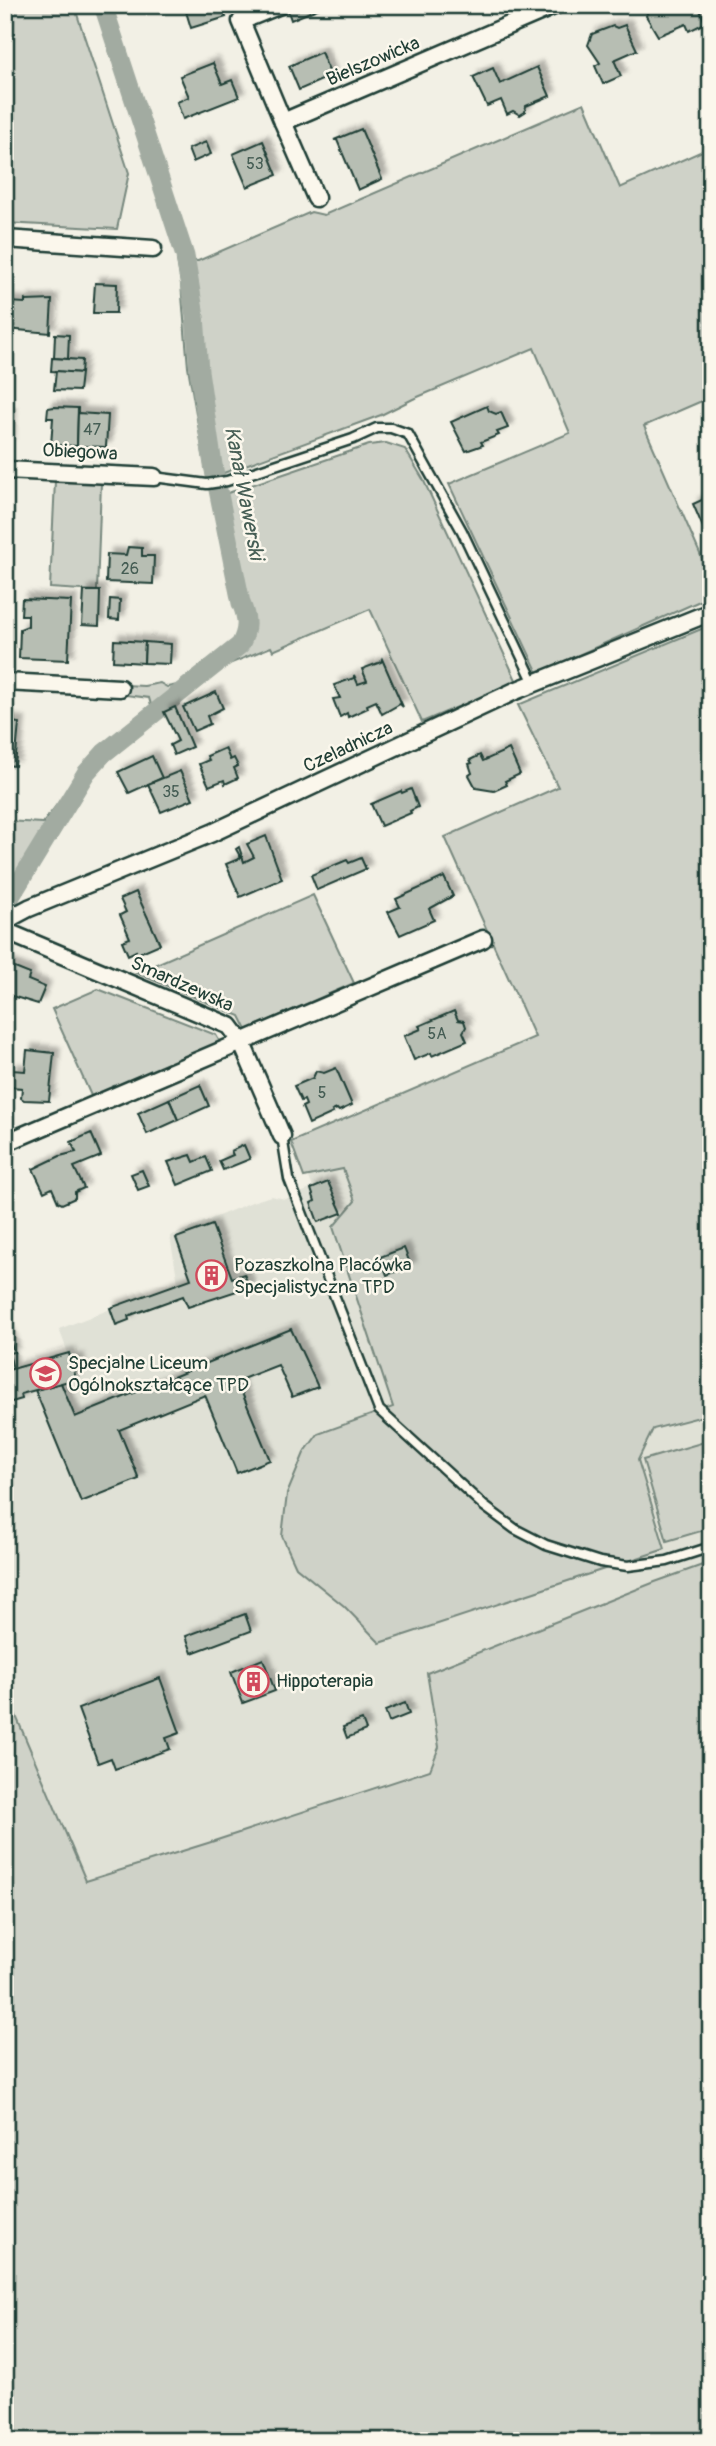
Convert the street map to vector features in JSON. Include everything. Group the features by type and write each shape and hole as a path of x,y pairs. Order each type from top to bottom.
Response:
{"street":[{"path":"280,5 241,20 316,198"},
{"name":"Bielszowicka","path":"283,122 556,5"},
{"path":"5,239 153,248"},
{"name":"Obiegowa","path":"5,470 153,477"},
{"name":"Czeladnicza","path":"5,925 29,908 212,832 516,691 711,612"},
{"path":"5,682 120,688"},
{"name":"Smardzewska","path":"5,931 230,1026 241,1041 282,1136"},
{"path":"5,1143 483,939"}],"lane":[{"path":"153,477 207,484 227,481 353,439 377,428 391,428 408,434 462,531 535,685"},
{"path":"282,1136 289,1179 379,1410 484,1506 515,1529 546,1545 600,1562 628,1566 667,1562 711,1547"}],"shaded area":[{"path":"5,5 74,5 129,173 117,229 5,223"},
{"path":"584,103 620,188 711,147 711,397 644,426 711,579 711,596 538,673 449,484 570,433 534,348 381,415 207,477 188,367 177,260 198,261 311,212 324,215"},
{"path":"386,443 405,449 423,479 517,682 422,722 370,609 273,651 271,647 219,668 91,776 13,901 5,904 5,821 43,823 100,747 151,705 149,698 125,695 126,685 160,683 167,687 183,684 238,636 241,625 238,607 210,490 223,487 225,494 369,445"},
{"path":"55,481 101,483 97,591 50,588"},
{"path":"711,625 711,1414 653,1429 638,1460 665,1549 380,1643 344,1606 296,1567 282,1536 287,1494 304,1453 318,1434 393,1407 333,1227 355,1201 343,1169 304,1177 291,1142 535,1037 445,837 558,787 518,705"},
{"path":"313,895 354,983 247,1030 240,1016 136,973"},
{"path":"711,960 711,1878 5,2187 5,1335 8,1334 14,1352 9,1354 14,1369 68,1353 59,1329 178,1283 170,1236 252,1202 271,1196 285,1199 313,1188 295,1141"},
{"path":"98,989 216,1035 220,1042 92,1098 52,1009"},
{"path":"711,1440 711,1528 667,1541 643,1460"},
{"path":"711,1562 711,2441 5,2441 5,1690 86,1881 430,1770 439,1747 427,1673"}],"building":[{"path":"184,5 221,5 226,17 191,28"},
{"path":"302,5 322,7 291,20 288,11"},
{"path":"650,5 698,5 705,23 689,31 686,24 658,36 646,16"},
{"path":"625,25 637,50 614,60 621,76 603,84 595,66 600,63 588,45 592,34 613,26 617,28"},
{"path":"321,52 331,76 299,90 289,66"},
{"path":"213,63 222,84 232,80 239,97 183,119 177,102 189,97 180,76"},
{"path":"537,67 550,96 526,106 525,112 520,115 513,111 507,114 501,100 487,106 473,77 493,68 500,84"},
{"path":"361,129 382,179 358,190 337,140 334,140"},
{"path":"263,141 277,175 247,187 233,154"},
{"path":"206,142 211,154 193,162 188,149"},
{"path":"95,283 117,284 116,313 93,313"},
{"path":"25,298 26,301 52,300 50,333 7,329 9,302 25,303"},
{"path":"55,334 69,335 68,359 54,358"},
{"path":"52,358 82,360 81,373 51,371"},
{"path":"56,371 81,373 79,391 54,390"},
{"path":"487,406 489,411 496,414 501,412 508,428 481,442 483,445 466,451 451,422"},
{"path":"48,408 78,408 77,446 51,445 53,418 47,418"},
{"path":"78,413 108,415 106,447 77,446"},
{"path":"5,414 10,414 9,442 5,442"},
{"path":"706,490 711,492 711,546 693,504 702,500"},
{"path":"128,547 142,548 142,556 154,556 153,584 106,582 107,554 126,555"},
{"path":"84,591 100,591 99,626 82,625"},
{"path":"22,599 71,601 68,660 19,658 20,629 28,626 28,615 21,615"},
{"path":"110,599 120,600 119,620 109,619"},
{"path":"114,640 145,642 144,663 113,661"},
{"path":"145,642 171,644 170,664 144,663"},
{"path":"382,659 403,707 400,704 382,714 376,701 367,705 368,708 348,717 347,713 340,717 333,699 340,698 334,685 354,678 354,675 358,684 367,681 362,669 381,662"},
{"path":"216,692 223,708 207,716 210,724 194,731 183,707"},
{"path":"175,707 192,747 174,755 170,745 178,741 164,712"},
{"path":"6,721 19,723 15,766 5,765"},
{"path":"225,748 230,760 234,758 238,766 234,768 238,778 225,784 224,780 209,786 199,764 209,760 207,756"},
{"path":"509,749 520,774 505,781 507,785 494,791 476,788 469,775 472,773 470,760 480,755 483,761"},
{"path":"152,756 162,778 129,793 118,772"},
{"path":"180,771 193,799 161,812 148,784"},
{"path":"411,789 418,807 410,811 411,813 381,826 371,804"},
{"path":"266,836 282,879 240,897 226,864 241,858 236,849 239,847 244,862 254,857 247,844"},
{"path":"361,858 366,869 317,890 311,875 347,860 349,863"},
{"path":"444,877 453,896 429,909 434,920 400,935 388,912 400,907 396,899"},
{"path":"136,892 160,944 128,955 122,941 130,938 120,915 126,912 120,899"},
{"path":"5,964 30,974 28,980 45,987 38,1004 5,994"},
{"path":"454,1011 458,1020 464,1021 466,1027 463,1032 467,1041 432,1056 431,1053 414,1060 404,1036 421,1029 419,1026"},
{"path":"27,1050 54,1053 49,1101 24,1100 21,1098 22,1088 10,1087 12,1070 25,1071"},
{"path":"336,1068 352,1105 332,1111 333,1113 309,1124 302,1107 306,1105 294,1086 313,1078 316,1071 324,1073"},
{"path":"200,1085 209,1106 178,1120 169,1099"},
{"path":"169,1099 178,1120 147,1134 138,1113"},
{"path":"91,1133 101,1156 74,1167 84,1188 75,1192 75,1198 62,1204 58,1202 52,1188 44,1192 33,1169 60,1156 76,1152 71,1142"},
{"path":"244,1145 250,1159 223,1170 219,1161 233,1155 231,1151"},
{"path":"191,1155 194,1162 206,1157 212,1171 178,1185 168,1162"},
{"path":"142,1170 149,1186 138,1190 131,1174"},
{"path":"328,1182 342,1213 318,1222 311,1203 315,1201 311,1189"},
{"name":"Pozaszkolna Placówka Specjalistyczna TPD","path":"212,1225 232,1278 244,1274 249,1287 188,1307 183,1296 128,1316 129,1320 116,1325 110,1308 191,1279 176,1238"},
{"path":"404,1248 411,1266 387,1275 380,1257"},
{"path":"291,1329 318,1387 292,1397 278,1365 237,1381 270,1460 237,1473 205,1395 119,1430 139,1479 81,1502 35,1390 61,1383 75,1417"},
{"path":"8,1334 14,1352 9,1353 13,1369 5,1371 5,1335"},
{"path":"69,1353 71,1361 78,1359 80,1369 74,1371 76,1379 21,1394 22,1399 5,1404 5,1371"},
{"path":"245,1614 251,1631 192,1653 186,1636"},
{"name":"Hippoterapia","path":"263,1659 275,1691 243,1703 231,1672"},
{"path":"160,1678 180,1733 166,1738 170,1749 115,1769 111,1758 98,1763 78,1709"},
{"path":"405,1703 409,1714 389,1722 385,1711"},
{"path":"362,1720 366,1730 347,1738 343,1727"}],"waterway":[{"name":"Kanał Wawerski","path":"5,906 86,773 104,753 240,645 246,629 213,465 185,256 103,5"}],"place":[{"name":"Pozaszkolna Placówka Specjalistyczna TPD","path":"211,1276"},
{"name":"Specjalne Liceum Ogólnokształcące TPD","path":"45,1374"},
{"name":"Hippoterapia","path":"253,1681"}]}
